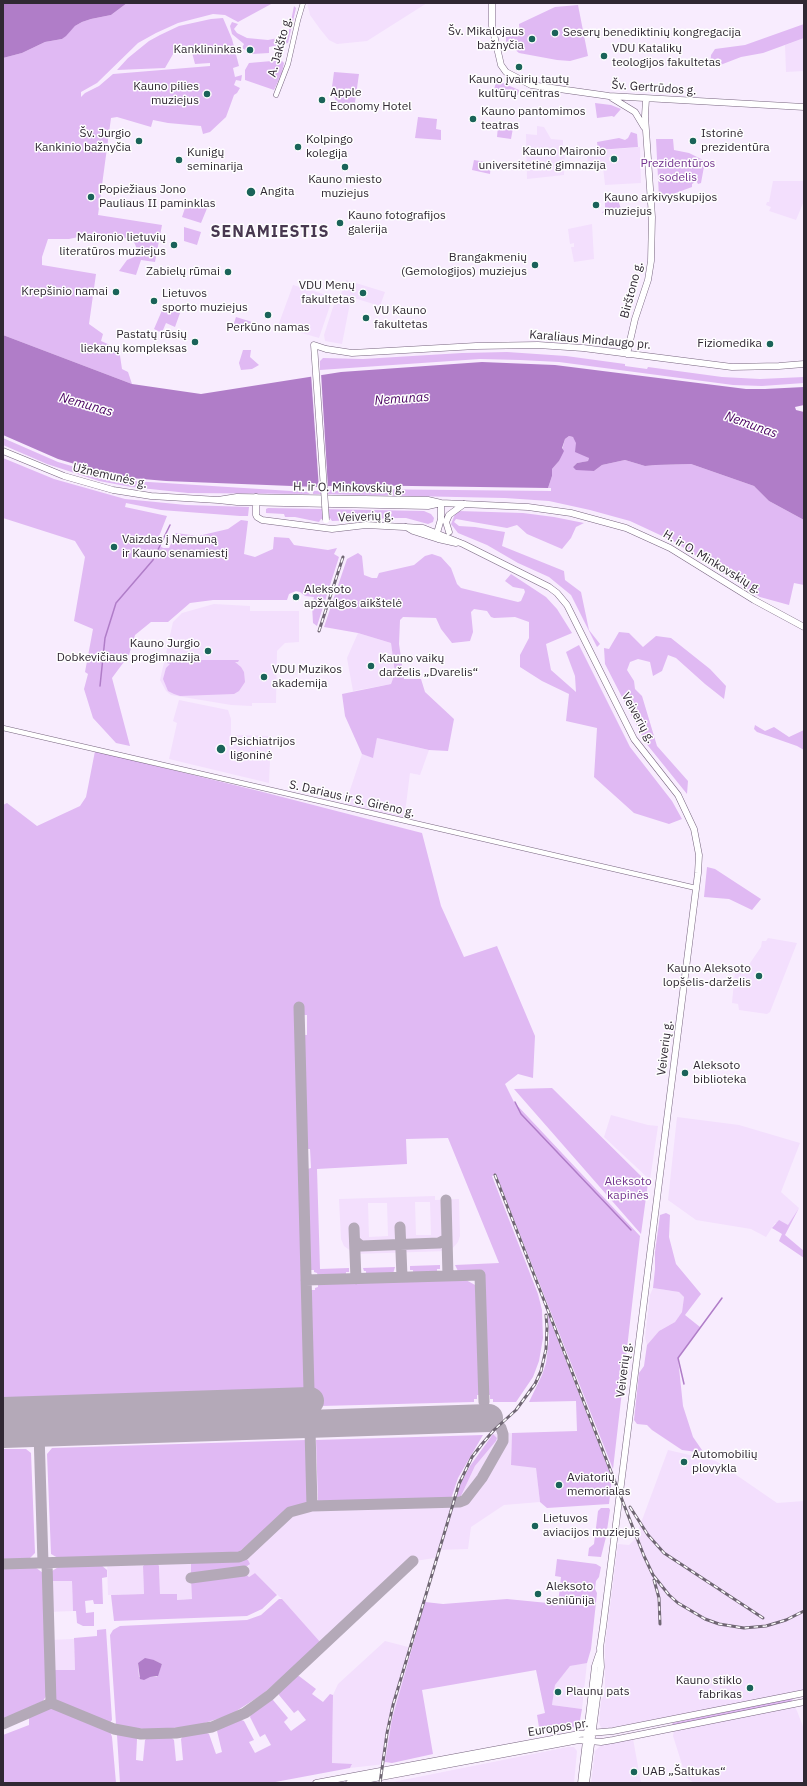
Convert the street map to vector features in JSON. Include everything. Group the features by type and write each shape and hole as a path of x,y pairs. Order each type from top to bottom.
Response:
{"main road":[{"name":"Šv. Gertrūdos g.","path":"492,3 494,42 499,59 506,72 519,80 539,87 646,99 804,107"},
{"path":"609,96 635,112 646,131"},
{"name":"Birštono g.","path":"627,354 650,270 652,244 645,110 646,99"},
{"name":"Karaliaus Mindaugo pr.","path":"326,529 314,346 352,353 476,346 538,345 583,348 732,367 804,364"},
{"name":"Užnemunės g.","path":"3,451 64,476 113,490 168,498 256,500"},
{"path":"256,500 256,515"},
{"name":"H. ir O. Minkovskių g.","path":"256,500 269,503 423,506 441,503"},
{"name":"H. ir O. Minkovskių g.","path":"256,500 428,500 441,503 550,509 588,517 626,528 670,548 754,600 804,627"},
{"path":"256,515 261,508 269,503"},
{"path":"441,503 441,519 437,533 447,542"},
{"path":"449,532 446,522 449,515 464,504"},
{"name":"Veiverių g.","path":"256,515 262,520 326,529 366,525 420,527 463,544 549,587 557,593 566,605 634,739 671,785 684,805 694,829 699,861 696,888 600,1648 595,1666 586,1783"},
{"path":"441,519 449,532 463,544"},
{"name":"Veiverių g.","path":"406,527 413,531 447,542 463,544"},
{"path":"797,1704 797,1699 803,1693"},
{"name":"Europos pr.","path":"316,1783 590,1733 608,1732 803,1693"},
{"name":"Europos pr.","path":"349,1783 567,1743 589,1741 601,1742 804,1702"},
{"path":"666,1720 667,1729"},
{"name":"Veiverių g.","path":"581,1783 589,1741"}],"street":[{"name":"A. Jakšto g.","path":"276,95 288,64 303,3"},
{"name":"S. Dariaus ir S. Girėno g.","path":"3,728 696,888"}],"shaded area":[{"path":"307,3 427,3 367,41 337,44 329,40 320,29 310,15"},
{"path":"804,38 804,71 786,72 785,45"},
{"path":"537,126 544,127 551,139 563,140 563,147 565,147 564,175 527,179 526,134 537,135"},
{"name":"Kauno Maironio universitetinė gimnazija","path":"640,147 641,183 605,185 603,167 588,169 587,149 596,148 596,151"},
{"path":"773,181 804,181 804,201 796,220 769,211 771,207 766,205 767,202 769,202"},
{"path":"592,224 594,259 574,262 571,247 574,247 574,243 570,244 568,229"},
{"name":"VDU Menų fakultetas","path":"346,280 385,292 380,306 341,294"},
{"path":"293,285 333,297 319,338 278,326"},
{"path":"336,298 350,303 342,344 325,341 324,335"},
{"name":"Kauno Jurgio Dobkevičiaus progimnazija","path":"214,604 250,606 250,611 299,611 299,642 285,643 277,651 276,703 252,703 252,706 231,705 171,695 166,691 160,680 173,622 182,613"},
{"name":"Kauno vaikų darželis „Dvarelis“","path":"358,633 391,643 395,673 391,684 353,691 347,658"},
{"name":"Psichiatrijos ligoninė","path":"179,700 228,710 231,719 231,735 271,736 269,783 169,759 177,723 173,721"},
{"path":"377,738 429,750 420,775 410,773 404,821 344,808 362,754 373,757"},
{"name":"Kauno Aleksoto lopšelis-darželis","path":"768,938 797,943 770,1012 767,1014 739,1010 738,1004 732,1003 735,971 748,966 761,947 762,941 766,941"},
{"path":"611,1115 648,1125 658,1126 650,1180 604,1137"},
{"path":"677,1117 739,1125 800,1143 781,1192 799,1208 788,1226 775,1223 766,1237 751,1229 696,1220 668,1200"},
{"path":"435,1196 435,1200 459,1199 460,1236 458,1242 452,1249 447,1251 355,1254 344,1246 341,1239 339,1199","holes":["415,1202 430,1202 431,1235 416,1235","368,1203 387,1203 388,1236 369,1237"]},
{"path":"653,1288 679,1292 684,1297 682,1312 675,1322 659,1331 647,1345 645,1338 650,1295"},
{"path":"512,1433 511,1465 536,1467 540,1502 504,1505 471,1527 468,1549 438,1550 435,1558 408,1562 321,1643 282,1599 255,1573 249,1577 244,1572 243,1569 249,1566 248,1560 245,1560 238,1553 285,1512 295,1507 318,1502 451,1499 461,1496 475,1466 496,1441 497,1438 493,1434"},
{"path":"668,1450 716,1461 777,1503 804,1501 804,1691 603,1729 599,1722 601,1701 605,1692 605,1646 618,1544 629,1545 635,1539"},
{"path":"191,1558 192,1599 177,1600 176,1594 160,1594 159,1559"},
{"path":"143,1560 144,1594 108,1595 107,1561"},
{"path":"72,1580 73,1611 48,1612 48,1596 53,1596 53,1581"},
{"path":"74,1639 75,1670 55,1671 55,1651 49,1651 49,1640"},
{"path":"385,1641 412,1648 392,1719 385,1764 350,1768 352,1765 332,1764 333,1695 338,1684"},
{"path":"587,1663 582,1709 552,1705 555,1684 570,1666"},
{"path":"795,1707 804,1729 804,1783 694,1783 686,1777 673,1736 674,1731"},
{"path":"633,1739 641,1783 591,1783 595,1751 603,1744"},
{"path":"574,1747 577,1751 574,1783 388,1783"}],"green space":[{"path":"127,3 273,3 238,22 225,15 213,14 178,23 156,33 138,43 97,83 81,92 81,97 85,93 99,86 113,74 210,66 210,63 195,64 190,45 176,49 165,68 117,70 128,58 149,41 160,35 179,26 211,19 223,18 232,39 239,66 233,68 235,77 242,75 241,81 236,80 234,85 240,88 234,95 226,117 210,132 203,134 201,126 153,120 151,127 117,117 111,118 98,215 162,225 155,262 141,260 136,275 119,271 127,260 134,257 137,249 134,242 123,237 116,236 108,240 97,233 69,239 48,239 42,257 42,265 96,274 89,324 103,334 101,341 119,349 122,369 128,372 132,384 3,335 3,58 22,53 45,42 62,39 75,26 82,22 111,15"},
{"path":"578,5 588,56 570,61 557,60 519,53 506,42 506,37 520,34 519,24 555,7"},
{"path":"294,6 296,8 288,43 269,47 269,53 252,54 242,48 244,44 232,34 230,26 232,22 238,24 234,29 237,33 247,38 268,40 288,36"},
{"path":"804,24 804,38 763,53 741,57 715,67 710,65 711,55 715,49 745,45"},
{"path":"282,61 284,63 282,73 274,90 245,80 245,70 249,63"},
{"path":"334,72 359,74 354,109 337,106 332,87"},
{"path":"496,80 519,90 518,95 494,91"},
{"path":"595,103 611,105 621,109 614,117 597,118"},
{"path":"418,117 437,119 436,129 441,130 441,140 415,138"},
{"path":"498,126 513,128 511,139 497,137"},
{"path":"631,132 637,134 638,147 598,150 597,142 619,138 625,140"},
{"name":"Prezidentūros sodelis","path":"656,139 673,139 674,150 689,153 705,161 701,183 698,184 695,182 692,184 692,187 662,198 659,197"},
{"path":"474,160 491,163 490,174 472,170"},
{"path":"615,198 618,200 621,209 602,213 605,209 605,203 609,199"},
{"path":"189,201 208,206 201,223 182,217"},
{"path":"184,227 201,232 197,245 184,241"},
{"path":"163,308 180,313 175,327 166,323 163,330 160,332 154,329"},
{"path":"236,317 252,322 249,331 233,326"},
{"path":"243,350 251,350 250,357 259,365 252,369 241,370 239,363"},
{"path":"507,352 566,356 625,364 625,366 647,369 648,367 722,377 760,379 804,377 804,383 762,386 733,385 559,362 520,360 480,359 320,370 320,361 323,358 363,359"},
{"path":"569,436 573,437 589,458 588,461 577,463 573,467 594,471 602,465 625,460 645,466 691,464 754,486 769,501 804,520 804,585 794,583 789,605 760,597 673,541 630,521 549,501 505,498 313,494 313,491 355,489 551,491 551,488 548,488 552,476 552,469 559,461 565,439"},
{"path":"3,438 58,462 99,474 133,481 307,492 310,494 188,493 131,487 99,481 47,464 3,445"},
{"path":"3,458 54,479 125,499 186,505 249,507 248,516 240,516 161,510 126,503 125,507 167,516 158,539 159,545 163,548 169,548 176,533 198,536 228,529 241,520 248,521 244,554 255,557 273,549 274,537 289,538 294,545 328,550 337,548 334,554 339,557 317,626 313,623 312,605 314,597 305,596 296,591 289,594 287,600 213,600 190,603 168,622 151,622 135,635 129,655 112,678 130,746 116,743 93,718 84,689 88,674 85,672 93,629 74,621 85,557 75,541 3,518"},
{"path":"266,509 424,511 431,514 434,518 433,522 428,524 406,518 332,521 330,518 321,519 319,522 295,517 285,517 284,514 266,513"},
{"path":"459,511 523,513 584,523 576,527 571,538 562,549 527,534 517,525 507,528 456,519 454,522 459,526 505,532 502,546 564,571 565,580 581,592 589,630 600,644 597,647 571,595 549,577 518,563 487,545 458,533 451,524 455,514"},
{"path":"358,553 362,556 364,575 372,578 377,578 379,573 414,565 425,556 432,554 441,557 451,568 457,584 461,588 518,602 521,601 525,592 524,589 513,587 505,581 511,574 546,597 557,609 572,633 546,644 551,670 576,692 575,676 566,652 579,645 630,747 672,801 682,819 669,824 634,813 594,777 597,728 566,721 569,694 542,681 520,667 520,655 529,638 529,622 515,617 494,618 491,617 487,611 474,609 471,612 473,632 470,641 452,643 441,629 436,618 403,617 400,620 399,644 404,679 421,679 425,692 454,719 448,751 429,750 377,738 373,758 362,754 345,716 342,694 391,684 395,673 391,643 358,633 324,627 347,559"},
{"path":"619,632 629,633 643,647 656,636 671,638 710,669 726,686 724,699 676,658 668,655 662,671 653,676 650,662 638,659 630,662 627,670 634,681 635,689 642,696 657,746 688,781 687,794 645,742 605,664 604,648 609,649"},
{"path":"167,660 239,660 238,662 235,662 244,672 245,682 239,691 234,694 180,696 168,691 163,679 166,668 170,664 167,663"},
{"path":"755,725 765,731 774,727 789,737 804,730 804,750 797,746 757,732 754,729"},
{"path":"95,751 422,833 441,906 464,957 497,946 535,1036 533,1078 518,1074 505,1084 514,1102 640,1236 613,1469 496,1174 492,1176 538,1294 542,1310 543,1338 539,1361 533,1377 516,1402 493,1402 493,1399 490,1399 490,1395 487,1395 484,1271 458,1271 455,1265 499,1263 448,1138 406,1139 407,1164 317,1169 320,1269 349,1268 349,1272 346,1272 346,1275 318,1276 314,1270 310,1270 307,1169 311,1168 310,1149 307,1149 304,1035 307,1035 307,1015 303,1015 302,1005 295,1006 305,1393 3,1402 3,805 7,803 37,826 80,806 86,797"},
{"path":"707,867 715,869 761,899 752,910 729,899 704,897"},
{"name":"Aleksoto kapinės","path":"552,1088 648,1183 641,1234 514,1089"},
{"path":"799,1208 785,1235 804,1251 804,1258 779,1241 782,1234 772,1228 779,1220 788,1225"},
{"path":"666,1213 670,1215 669,1237 676,1264 701,1294 685,1315 700,1327 678,1358 683,1406 693,1437 704,1453 682,1450 647,1425 637,1424 634,1420 639,1373 644,1366 647,1345 659,1331 675,1322 682,1312 684,1297 679,1292 653,1288 655,1252 660,1215"},
{"path":"440,1265 440,1269 437,1269 437,1272 413,1273 413,1270 410,1270 410,1266"},
{"path":"395,1267 393,1274 366,1274 366,1271 364,1271 363,1268"},
{"path":"464,1279 477,1286 480,1395 477,1395 477,1399 474,1399 474,1402 321,1406 320,1404 317,1404 317,1401 314,1401 311,1290 315,1290 315,1288 318,1287 318,1284"},
{"path":"548,1315 612,1478 609,1504 547,1508 540,1502 536,1468 511,1465 512,1433 577,1431 576,1401 529,1402 546,1363 549,1339"},
{"path":"493,1434 497,1438 496,1441 475,1466 461,1496 456,1498 460,1485 470,1466"},
{"path":"483,1435 458,1478 451,1499 318,1502 316,1440"},
{"path":"306,1440 308,1500 305,1504 285,1512 238,1553 58,1558 51,1554 47,1454 52,1448"},
{"path":"3,1449 26,1449 31,1453 35,1553 29,1559 3,1560"},
{"path":"601,1508 609,1508 610,1510 601,1557 588,1556 589,1548 594,1544 598,1511"},
{"path":"557,1559 596,1564 601,1567 599,1577 596,1581 595,1589 597,1593 591,1649 587,1663 570,1666 555,1685 552,1705 582,1709 579,1726 540,1733 537,1715 545,1713 536,1670 422,1690 433,1754 392,1763 385,1762 392,1719 425,1602 443,1604 507,1599 558,1604 561,1577 555,1576"},
{"path":"248,1560 250,1564 243,1569 191,1576 191,1562"},
{"path":"146,1563 158,1564 159,1566 160,1594 177,1594 177,1600 192,1599 191,1579 244,1572 249,1577 255,1573 277,1595 262,1609 247,1616 114,1621 111,1595 144,1594 143,1566"},
{"path":"101,1565 107,1570 107,1577 102,1578 103,1604 94,1604 93,1600 85,1601 86,1613 94,1612 94,1626 83,1626 77,1623 76,1611 73,1611 72,1581 53,1581 52,1596 52,1571 60,1566"},
{"path":"35,1567 43,1573 48,1693 43,1701 3,1719 3,1568"},
{"path":"279,1599 282,1599 321,1643 263,1694 230,1715 195,1726 152,1730 118,1726 116,1724 110,1635 113,1630 120,1626 247,1620 261,1615","holes":["154,1660 162,1664 157,1677 139,1677 138,1663"]},
{"path":"106,1629 112,1720 109,1724 56,1700 53,1651 55,1670 75,1670 74,1638 97,1636 97,1630"},
{"path":"296,1676 299,1676 316,1689 312,1694 323,1702 330,1694 333,1695 332,1763 352,1764 350,1768 270,1783 120,1783 117,1735 119,1733 135,1736 137,1739 136,1760 143,1761 145,1740 148,1737 171,1737 174,1740 176,1761 183,1760 181,1739 183,1736 205,1732 209,1734 216,1754 222,1752 217,1731 220,1727 239,1719 244,1721 254,1740 249,1742 255,1753 271,1745 265,1734 260,1737 250,1717 252,1712 270,1699 273,1700 288,1718 284,1722 291,1731 306,1720 298,1710 294,1713 279,1695 279,1691"},
{"path":"790,1698 793,1699 791,1702 672,1725 673,1723"},
{"path":"45,1708 57,1709 110,1731 112,1737 116,1783 3,1783 3,1735 29,1725 29,1715"}],"water":[{"path":"3,3 127,3 111,15 82,22 75,26 62,39 45,42 22,53 3,58"},
{"name":"Nemunas","path":"3,335 132,384 201,394 341,372 482,362 555,365 746,389 804,387 804,405 795,407 796,410 804,412 804,520 769,501 754,486 691,464 645,466 625,460 602,465 594,471 576,470 573,467 577,463 588,461 589,458 575,452 576,443 573,437 569,436 565,439 562,448 564,451 559,461 552,469 552,476 548,488 344,485 317,487 166,481 131,478 98,471 58,459 3,435"},
{"path":"145,1658 162,1664 158,1676 150,1677 144,1680 140,1679 138,1663"}],"pier":[{"path":"321,373 328,488 319,489 311,374"}],"waterway":[{"path":"100,686 105,638 116,603 153,560 170,525"},
{"path":"515,1102 521,1114 631,1230"},
{"path":"684,1384 678,1358 722,1298"}],"taxiway":[{"path":"299,1007 312,1506"},
{"path":"446,1200 448,1276"},
{"path":"400,1227 402,1277"},
{"path":"354,1228 356,1279"},
{"path":"355,1241 361,1246 439,1243 447,1239"},
{"path":"306,1280 480,1275 484,1402"},
{"path":"3,1564 239,1557 244,1555 290,1512 312,1506 460,1502 465,1500 482,1478 503,1441 501,1428 489,1418"},
{"path":"39,1433 43,1563"},
{"path":"51,1703 114,1729 141,1734 176,1733 212,1727 245,1713 270,1695 413,1561"},
{"path":"3,1724 51,1703 47,1563"},
{"path":"191,1578 244,1571"}],"runway":[{"path":"3,1411 310,1401"},
{"path":"3,1434 489,1418"}],"railway":[{"path":"319,631 343,557"},
{"path":"495,1175 644,1556 653,1575 669,1595 678,1603 705,1619 719,1624 744,1628 766,1626 786,1620 804,1611"},
{"path":"380,1783 387,1733 393,1705 459,1484 472,1457 494,1430 516,1410 535,1384 541,1371 546,1349 546,1315"},
{"path":"630,1507 648,1535 664,1553 763,1618"},
{"path":"654,1580 659,1598 660,1624"}],"place":[{"name":"Seserų benediktinių kongregacija","path":"555,33"},
{"name":"Šv. Mikalojaus bažnyčia","path":"532,39"},
{"name":"Kanklininkas","path":"250,50"},
{"name":"VDU Katalikų teologijos fakultetas","path":"604,56"},
{"name":"Kauno įvairių tautų kultūrų centras","path":"519,67"},
{"name":"Kauno pilies muziejus","path":"207,94"},
{"name":"Apple Economy Hotel","path":"322,100"},
{"name":"Kauno pantomimos teatras","path":"473,119"},
{"name":"Šv. Jurgio Kankinio bažnyčia","path":"139,141"},
{"name":"Istorinė prezidentūra","path":"693,141"},
{"name":"Kolpingo kolegija","path":"298,147"},
{"name":"Kauno Maironio universitetinė gimnazija","path":"614,159"},
{"name":"Kunigų seminarija","path":"179,160"},
{"name":"Kauno miesto muziejus","path":"345,167"},
{"name":"Angita","path":"251,192"},
{"name":"Popiežiaus Jono Pauliaus II paminklas","path":"91,197"},
{"name":"Kauno arkivyskupijos muziejus","path":"596,205"},
{"name":"Kauno fotografijos galerija","path":"340,223"},
{"name":"Maironio lietuvių literatūros muziejus","path":"174,245"},
{"name":"Brangakmenių (Gemologijos) muziejus","path":"535,265"},
{"name":"Zabielų rūmai","path":"228,272"},
{"name":"Krepšinio namai","path":"116,292"},
{"name":"VDU Menų fakultetas","path":"363,293"},
{"name":"Lietuvos sporto muziejus","path":"154,301"},
{"name":"Perkūno namas","path":"268,315"},
{"name":"VU Kauno fakultetas","path":"366,318"},
{"name":"Pastatų rūsių liekanų kompleksas","path":"195,342"},
{"name":"Fiziomedika","path":"770,344"},
{"name":"Vaizdas į Nemuną ir Kauno senamiestį","path":"114,547"},
{"name":"Aleksoto apžvalgos aikštelė","path":"296,597"},
{"name":"Kauno Jurgio Dobkevičiaus progimnazija","path":"208,651"},
{"name":"Kauno vaikų darželis „Dvarelis“","path":"371,666"},
{"name":"VDU Muzikos akademija","path":"264,677"},
{"name":"Psichiatrijos ligoninė","path":"221,749"},
{"name":"Kauno Aleksoto lopšelis-darželis","path":"759,976"},
{"name":"Aleksoto biblioteka","path":"685,1073"},
{"name":"Automobilių plovykla","path":"684,1462"},
{"name":"Aviatorių memorialas","path":"559,1485"},
{"name":"Lietuvos aviacijos muziejus","path":"535,1526"},
{"name":"Aleksoto seniūnija","path":"538,1594"},
{"name":"Kauno stiklo fabrikas","path":"750,1688"},
{"name":"Plaunu pats","path":"558,1692"},
{"name":"UAB „Šaltukas“","path":"634,1772"}],"district":[{"name":"SENAMIESTIS","path":"270,232"}]}
